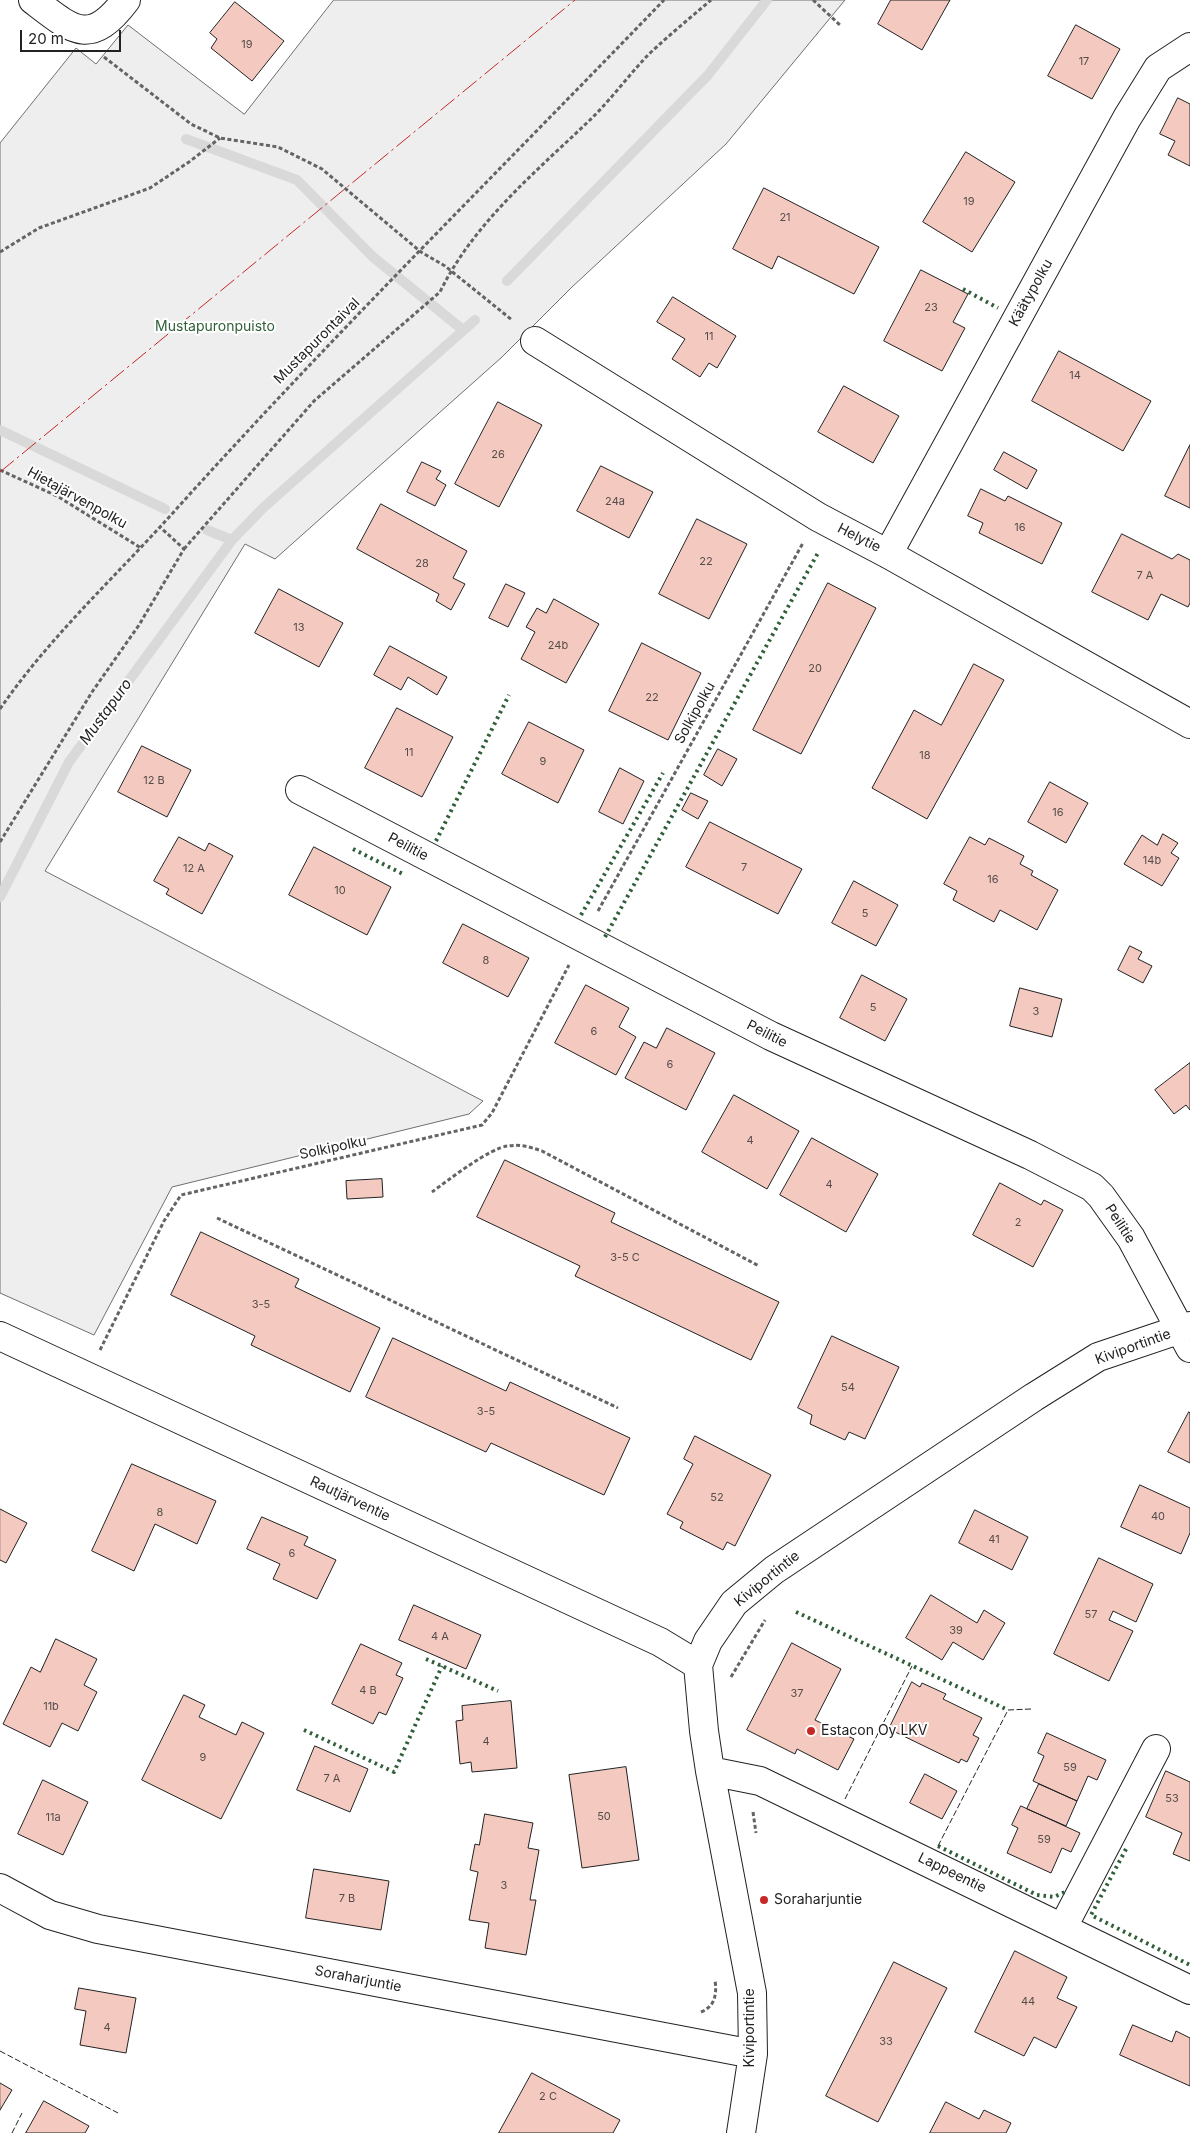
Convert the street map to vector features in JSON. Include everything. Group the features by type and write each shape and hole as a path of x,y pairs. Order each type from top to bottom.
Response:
{"street":[{"path":"33,0 70,28 85,30 99,26 111,19 126,0"},
{"name":"Käätypolku","path":"888,554 1127,118 1158,68 1190,47"},
{"name":"Helytie","path":"535,341 818,517 888,554 1190,724"},
{"name":"Peilitie","path":"300,790 771,1036 1030,1155 1092,1188 1104,1200 1130,1238 1186,1334"},
{"name":"Kiviportintie","path":"741,2133 753,2054 752,1993 704,1730 698,1665 708,1641 734,1603 774,1570 1034,1397 1098,1357 1186,1334"},
{"name":"Rautjärventie","path":"0,1336 660,1642 698,1665"},
{"path":"1063,1927 1156,1748"},
{"name":"Lappeentie","path":"710,1771 760,1780 1190,1990"},
{"name":"Soraharjuntie","path":"0,1888 50,1915 98,1929 753,2054"}],"path":[{"name":"Mustapurontaival","path":"0,709 24,676 270,404 421,252 664,0"},
{"path":"0,842 92,692 139,624 184,549 314,401 440,292 451,270 482,228 594,116 648,55 711,0"},
{"path":"813,0 840,24"},
{"path":"85,30 104,58 191,124 220,138 278,147 322,169 421,252 451,270 535,341"},
{"path":"0,252 39,228 150,188 189,162 220,138"},
{"name":"Hietajärvenpolku","path":"0,470 57,496 141,548"},
{"name":"Solkipolku","path":"598,912 818,517"},
{"path":"160,526 184,549"},
{"name":"Solkipolku","path":"90,1378 99,1352 159,1230 182,1195 482,1125 492,1113 583,938"},
{"path":"432,1192 472,1164 505,1146 526,1146 550,1156 759,1266"},
{"path":"217,1218 618,1408"},
{"path":"727,1684 766,1618"}],"green space":[{"name":"Mustapuronpuisto","path":"334,0 845,0 726,144 572,287 502,357 275,559 245,544 45,871 483,1101 469,1114 172,1187 94,1335 0,1293 0,143 76,48 96,64 128,25 244,114"}],"building":[{"path":"891,0 950,0 922,50 878,24"},
{"path":"235,2 284,41 252,81 211,48 217,39 210,33"},
{"path":"1076,25 1120,49 1092,99 1048,76"},
{"path":"1178,98 1190,104 1190,166 1168,155 1175,141 1160,134"},
{"path":"966,152 1015,182 972,252 923,222"},
{"path":"764,188 879,247 854,294 778,256 772,269 733,249"},
{"path":"921,270 968,294 953,322 965,328 942,371 884,341"},
{"path":"673,297 736,336 717,368 709,363 700,377 672,359 685,339 657,322"},
{"path":"1059,351 1151,401 1123,451 1032,401"},
{"path":"844,386 899,416 873,463 818,432"},
{"path":"498,402 542,425 499,507 455,484"},
{"path":"1190,445 1190,508 1165,496"},
{"path":"1004,452 1037,470 1027,489 994,470"},
{"path":"422,462 441,471 436,479 446,485 435,506 407,492"},
{"path":"601,466 653,492 629,538 577,511"},
{"path":"981,489 1005,501 1008,496 1062,523 1042,564 979,533 983,523 968,516"},
{"path":"381,504 467,551 453,578 465,584 451,610 436,601 439,594 357,549"},
{"path":"697,519 747,544 709,619 659,594"},
{"path":"1122,534 1172,559 1178,554 1190,560 1190,603 1188,607 1161,594 1148,620 1092,592"},
{"path":"828,583 876,608 801,754 753,730"},
{"path":"506,584 525,593 508,627 489,618"},
{"path":"279,589 343,623 319,667 255,633"},
{"path":"554,599 599,624 566,683 521,659 535,632 526,627 537,608 546,613"},
{"path":"642,643 701,673 668,740 609,711"},
{"path":"390,646 447,677 437,695 408,677 401,690 374,675"},
{"path":"974,664 1004,680 927,819 872,788 914,710 941,725"},
{"path":"397,708 453,737 422,797 365,768"},
{"path":"529,722 584,750 558,803 502,774"},
{"path":"142,746 191,770 167,817 118,792"},
{"path":"718,749 737,759 722,786 704,775"},
{"path":"620,768 644,781 623,824 599,812"},
{"path":"1050,782 1088,803 1066,843 1028,822"},
{"path":"691,793 708,801 698,819 682,810"},
{"path":"710,822 802,869 778,914 686,867"},
{"path":"1163,834 1178,843 1171,853 1179,858 1162,886 1124,864 1142,835 1157,845"},
{"path":"179,837 205,851 209,843 233,856 202,914 166,894 169,889 154,881"},
{"path":"970,837 985,845 989,838 1024,856 1020,864 1033,871 1031,875 1058,890 1037,930 1000,910 994,922 953,900 957,891 944,884"},
{"path":"314,847 391,887 367,935 289,895"},
{"path":"854,881 898,905 876,946 832,923"},
{"path":"463,924 529,958 508,997 443,963"},
{"path":"1130,946 1142,952 1138,959 1152,966 1143,983 1118,970"},
{"path":"862,975 907,999 885,1041 840,1018"},
{"path":"586,985 629,1008 619,1027 636,1037 616,1075 555,1043"},
{"path":"1020,988 1062,999 1052,1037 1010,1026"},
{"path":"667,1028 715,1053 686,1110 625,1078 644,1042 656,1048"},
{"path":"1190,1063 1190,1110 1186,1105 1174,1114 1155,1090"},
{"path":"734,1095 799,1131 767,1189 702,1152"},
{"path":"812,1138 878,1174 846,1232 780,1195"},
{"path":"505,1160 615,1213 611,1222 779,1302 751,1360 575,1276 580,1266 477,1217"},
{"path":"382,1179 383,1197 347,1199 346,1181"},
{"path":"1000,1183 1041,1205 1044,1200 1063,1210 1033,1267 973,1235"},
{"path":"201,1232 299,1279 295,1287 380,1328 350,1392 251,1345 255,1336 171,1295"},
{"path":"832,1336 899,1367 865,1439 849,1432 845,1440 810,1424 812,1415 798,1408"},
{"path":"393,1338 506,1391 510,1382 630,1438 604,1495 491,1443 486,1452 366,1397"},
{"path":"1190,1413 1190,1463 1168,1452"},
{"path":"695,1436 771,1475 735,1546 727,1542 723,1550 680,1528 683,1522 667,1514 693,1464 684,1459"},
{"path":"132,1464 216,1501 197,1544 155,1524 134,1571 92,1551"},
{"path":"1140,1485 1190,1508 1190,1533 1181,1554 1121,1527"},
{"path":"0,1509 27,1523 6,1563 0,1560"},
{"path":"975,1510 1028,1537 1012,1570 959,1543"},
{"path":"262,1517 308,1537 304,1545 336,1560 317,1599 273,1579 280,1564 247,1549"},
{"path":"1099,1558 1153,1584 1136,1622 1113,1611 1109,1620 1133,1631 1109,1681 1054,1654"},
{"path":"931,1595 977,1623 984,1610 1005,1623 983,1660 953,1642 942,1660 906,1638"},
{"path":"414,1605 481,1635 466,1669 399,1640"},
{"path":"56,1639 97,1659 84,1685 97,1692 78,1731 62,1723 50,1747 3,1724 31,1667 40,1672"},
{"path":"792,1643 841,1669 815,1720 854,1739 838,1770 797,1749 795,1754 747,1730"},
{"path":"361,1644 402,1663 396,1675 403,1678 386,1715 379,1712 373,1724 332,1704"},
{"path":"912,1682 920,1687 922,1683 946,1694 943,1699 982,1718 973,1735 979,1738 967,1762 961,1759 959,1763 889,1729"},
{"path":"184,1695 205,1705 199,1717 236,1735 242,1722 264,1733 221,1819 142,1780"},
{"path":"511,1701 517,1768 472,1772 471,1762 460,1764 456,1721 463,1720 462,1706"},
{"path":"1047,1733 1106,1760 1097,1780 1088,1776 1077,1801 1033,1781 1044,1756 1038,1753"},
{"path":"315,1746 368,1769 350,1812 297,1790"},
{"path":"626,1767 639,1860 582,1868 569,1775"},
{"path":"1166,1771 1190,1782 1190,1861 1173,1854 1182,1833 1146,1817"},
{"path":"925,1774 957,1791 942,1819 910,1803"},
{"path":"43,1780 88,1802 63,1855 18,1834"},
{"path":"1039,1784 1077,1801 1066,1826 1027,1809"},
{"path":"1021,1806 1080,1833 1071,1852 1062,1848 1051,1873 1007,1853 1018,1828 1012,1825"},
{"path":"485,1814 533,1823 528,1848 539,1850 530,1900 536,1900 526,1955 485,1948 489,1923 469,1920 478,1872 470,1870 475,1844 479,1845"},
{"path":"314,1869 389,1881 381,1930 306,1918"},
{"path":"1015,1951 1067,1977 1057,1998 1077,2007 1056,2048 1034,2037 1024,2056 975,2032"},
{"path":"894,1962 947,1988 878,2122 826,2096"},
{"path":"79,1988 136,1998 126,2053 80,2045 86,2011 75,2009"},
{"path":"1133,2025 1172,2042 1176,2031 1190,2038 1190,2086 1120,2055"},
{"path":"532,2073 620,2120 613,2133 499,2133"},
{"path":"0,2083 12,2090 0,2110"},
{"path":"44,2101 89,2126 85,2133 26,2133"},
{"path":"946,2102 979,2119 984,2110 1011,2123 1006,2133 930,2133"}],"waterway":[{"path":"507,281 708,75 767,0"},
{"path":"186,139 297,180 373,257 463,330"},
{"name":"Mustapuro","path":"0,897 69,762 232,540 263,508 475,320"},
{"path":"0,430 165,509"},
{"path":"207,530 232,540"}],"hedge":[{"path":"963,289 998,308"},
{"path":"605,937 819,551"},
{"path":"436,841 509,695"},
{"path":"581,915 663,773"},
{"path":"353,849 403,874"},
{"path":"796,1612 1008,1710"},
{"path":"426,1659 498,1691"},
{"path":"304,1730 394,1772 442,1666"},
{"path":"938,1846 1037,1895 1054,1897 1067,1891"},
{"path":"1126,1849 1091,1915 1190,1965"}],"fence":[{"path":"845,1799 912,1666"},
{"path":"938,1846 1008,1710 1031,1709"},
{"path":"0,2051 118,2113"},
{"path":"12,2133 22,2113"}],"power":[{"path":"0,472 575,0"}],"place":[{"name":"Estacon Oy LKV","path":"811,1731"},
{"name":"Soraharjuntie","path":"764,1900"}]}
